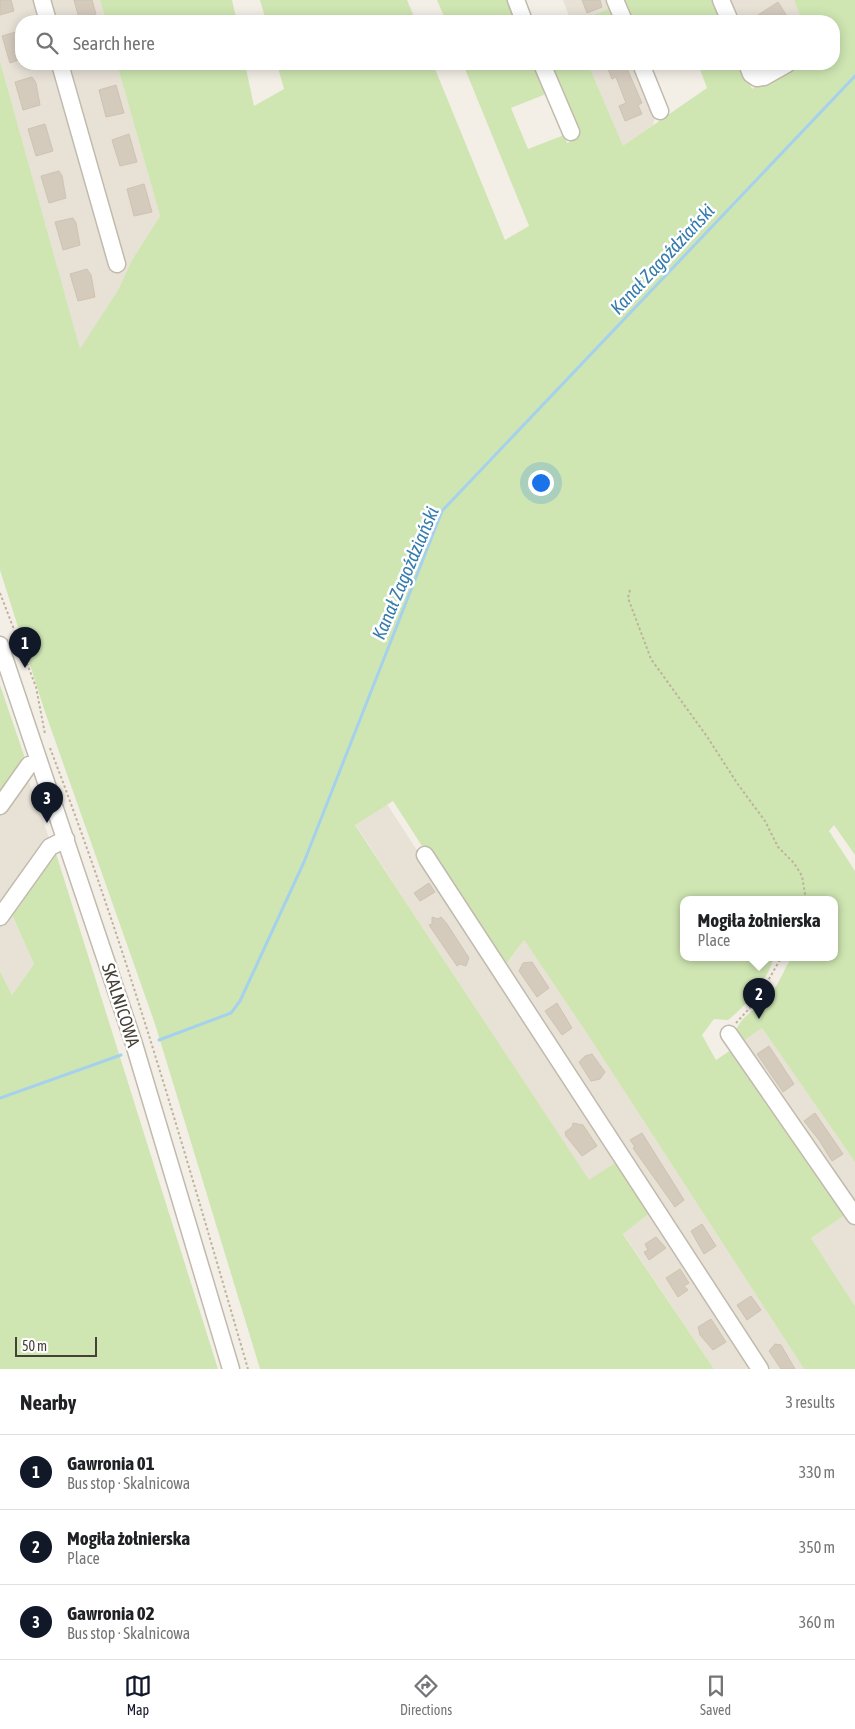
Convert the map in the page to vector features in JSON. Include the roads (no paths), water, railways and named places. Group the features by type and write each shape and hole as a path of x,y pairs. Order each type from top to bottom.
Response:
{"street":[{"path":"42,0 46,15"},
{"path":"516,0 522,15"},
{"path":"615,0 621,15"},
{"path":"721,0 727,15"},
{"path":"62,70 117,264"},
{"path":"544,70 570,132"},
{"path":"643,70 660,111"},
{"path":"749,70 751,74 757,78 764,77 776,70"},
{"name":"SKALNICOWA","path":"0,644 134,1044 231,1369"},
{"path":"0,806 29,766"},
{"path":"0,917 50,847 66,840"},
{"path":"425,855 760,1369"},
{"path":"729,1034 855,1216"}],"waterway":[{"name":"Kanał Zagoździański","path":"159,1040 231,1013 240,1001 304,862 442,511 855,76"},
{"name":"Kanał Zagoździański","path":"0,1098 121,1055"}],"place":[{"name":"Gawronia 01","path":"25,668"},
{"name":"Gawronia 02","path":"47,823"},
{"name":"Mogiła żołnierska","path":"759,1019"}]}
